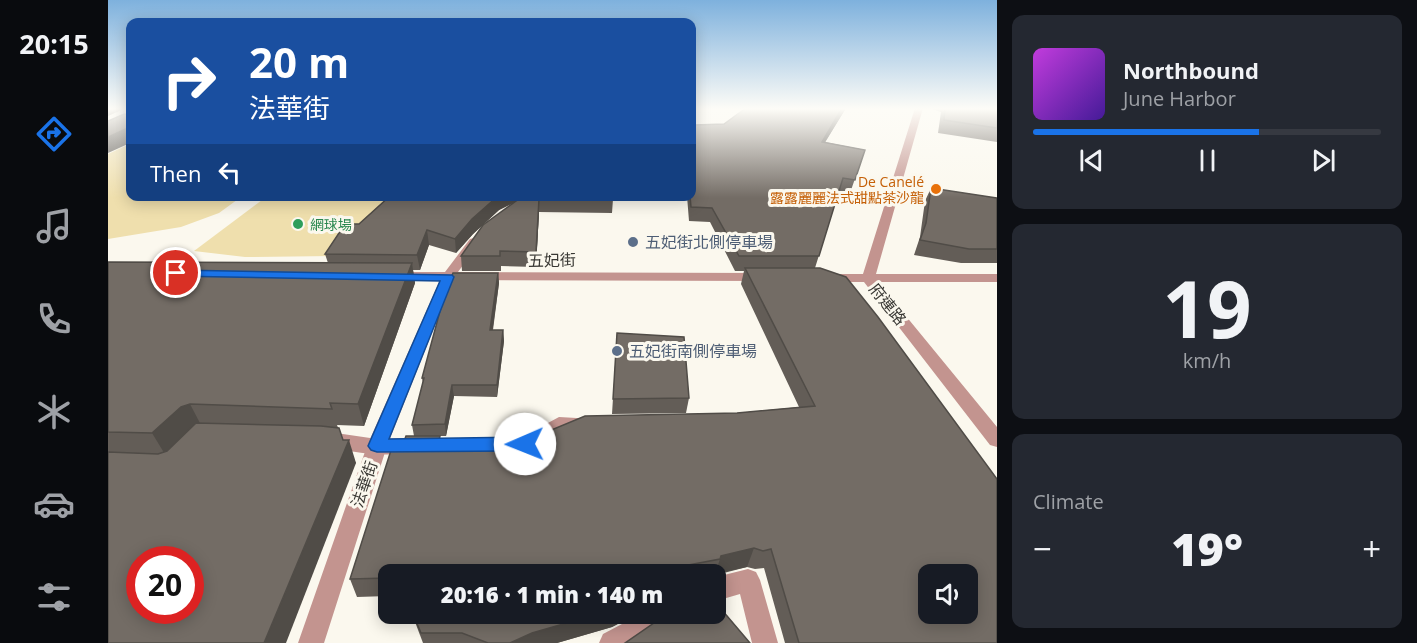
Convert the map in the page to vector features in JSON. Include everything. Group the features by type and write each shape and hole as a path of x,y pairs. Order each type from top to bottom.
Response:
{"street":[{"name":"府連路","path":"908,138 868,278 997,440"},
{"name":"法華街","path":"311,643 377,446 448,277 479,235 488,228"},
{"name":"五妃街","path":"378,276 772,277"},
{"path":"808,277 997,278"},
{"path":"468,445 525,444 559,424 605,423"},
{"path":"306,438 329,438 377,446 434,445"},
{"path":"726,586 748,580 765,643"},
{"path":"612,643 647,624"}],"shaded area":[{"path":"126,146 126,201 236,201 219,213 181,227 108,239 108,154"},
{"name":"網球場","path":"261,201 389,201 333,256 245,257 194,251"}],"building":[{"path":"696,138 824,138 822,142 865,150 855,180 843,178 819,256 739,256 712,208 691,207 690,201 696,201"},
{"path":"931,188 997,198 997,249 969,249 920,240 926,223"},
{"path":"384,201 492,201 472,219 455,239 427,230 417,255 325,254 345,224 359,224"},
{"path":"516,201 539,201 536,252 500,251 500,256 461,256 483,225"},
{"path":"108,262 412,263 358,404 330,403 332,409 190,404 181,407 152,433 108,432"},
{"path":"745,268 820,268 846,277 997,479 997,643 799,643 771,549 763,551 754,548 721,556 720,559 694,564 378,564 378,578 350,579 393,444 403,444 406,436 440,436 438,444 541,444 544,433 585,416 737,413 815,406"},
{"path":"453,273 498,273 490,330 503,330 497,385 452,385 445,424 412,425 444,296"},
{"path":"617,333 684,337 689,398 613,399"},
{"path":"196,423 339,428 343,440 349,440 264,643 108,643 108,452 158,454 167,451"},
{"path":"726,615 750,643 625,643 653,624 726,624"},
{"path":"417,624 563,624 532,633 510,643 488,643 462,633 421,633"}],"place":[{"name":"De Canelé 露露麗麗法式甜點茶沙龍","path":"936,189"},
{"name":"網球場","path":"298,224"},
{"name":"五妃街北側停車場","path":"633,242"},
{"name":"五妃街南側停車場","path":"617,351"}],"route":[{"path":"176,273 448,277 377,446 525,444"}]}
